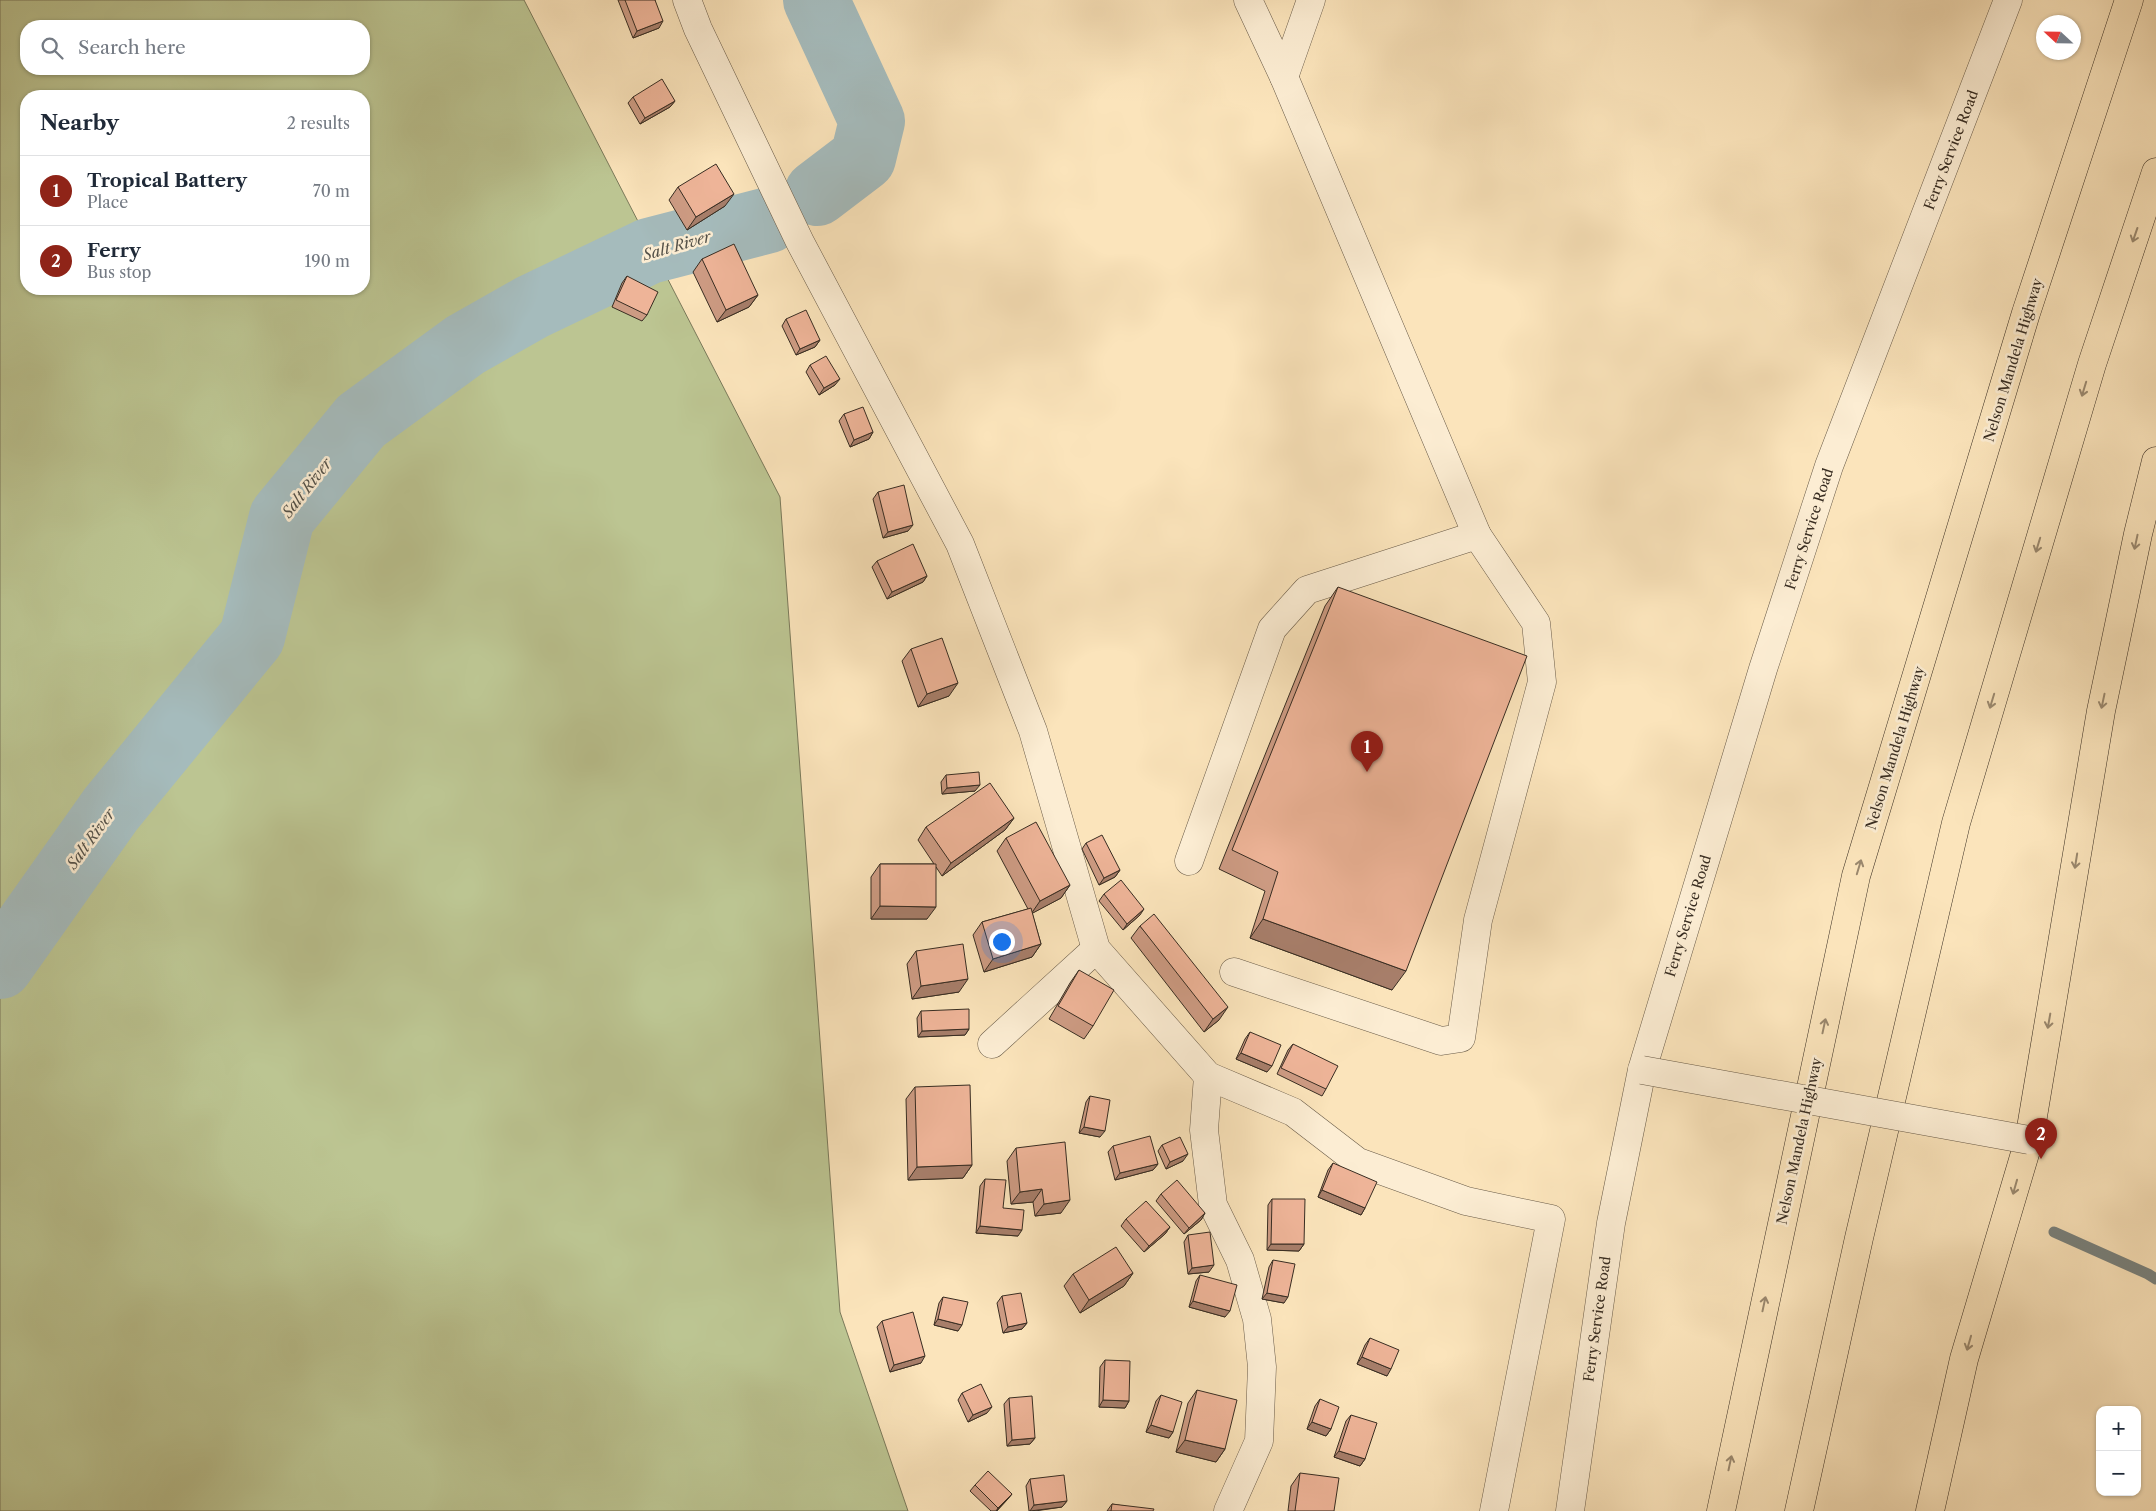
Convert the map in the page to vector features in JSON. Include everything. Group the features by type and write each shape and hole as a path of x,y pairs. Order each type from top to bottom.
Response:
{"highway":[{"name":"Nelson Mandela Highway","path":"1721,1511 1856,876 2026,313 2129,0"},
{"path":"1799,1511 1859,1238 1956,823 2092,364 2156,172"},
{"path":"1930,1511 1964,1359 2028,1140 2101,712 2138,534 2156,461"}],"street":[{"path":"687,0 698,29 800,242 960,544 1033,731 1096,949 1208,1076 1293,1112 1358,1162 1466,1201 1552,1219 1494,1511"},
{"path":"1234,972 1442,1041 1461,1038 1478,920 1542,682 1536,623 1477,535 1284,77 1248,0"},
{"path":"1284,77 1311,0"},
{"name":"Ferry Service Road","path":"1570,1511 1611,1223 1642,1070 1763,669 1829,466 2008,0"},
{"path":"1188,861 1272,629 1307,590 1477,535"},
{"path":"992,1044 1096,949"},
{"path":"1642,1070 2028,1140"},
{"path":"1208,1076 1204,1130 1213,1204 1240,1260 1257,1319 1262,1367 1259,1441 1228,1511"}],"green space":[{"path":"0,0 524,0 780,497 840,1312 908,1511 0,1511"}],"building":[{"path":"625,0 655,0 663,21 637,31"},
{"path":"662,79 675,101 645,118 633,97"},
{"path":"716,164 734,194 696,217 678,187"},
{"path":"734,244 758,295 726,310 702,259"},
{"path":"627,276 658,292 647,315 616,300"},
{"path":"806,310 820,340 800,349 786,319"},
{"path":"826,356 840,379 824,388 810,365"},
{"path":"863,407 873,432 854,440 844,414"},
{"path":"904,485 913,525 888,532 878,492"},
{"path":"913,544 927,576 892,592 877,561"},
{"path":"1338,587 1527,656 1406,971 1263,919 1278,872 1232,850"},
{"path":"942,638 958,683 927,694 911,649"},
{"path":"979,772 980,785 947,788 946,775"},
{"path":"990,783 1014,818 951,863 926,827"},
{"path":"1036,822 1070,885 1040,901 1006,838"},
{"path":"1102,835 1120,870 1104,878 1086,843"},
{"path":"880,864 936,864 936,907 880,906"},
{"path":"1121,880 1144,909 1127,924 1104,894"},
{"path":"1031,908 1041,944 993,959 982,922"},
{"path":"1154,914 1228,1007 1213,1019 1140,926"},
{"path":"963,944 968,979 921,986 916,951"},
{"path":"1079,970 1114,990 1093,1026 1058,1006"},
{"path":"969,1009 969,1029 922,1031 921,1011"},
{"path":"1250,1032 1281,1045 1272,1066 1241,1053"},
{"path":"1293,1044 1338,1066 1326,1089 1281,1068"},
{"path":"970,1085 972,1165 917,1167 915,1087"},
{"path":"1090,1096 1110,1100 1105,1131 1084,1127"},
{"path":"1150,1136 1158,1164 1120,1173 1113,1146"},
{"path":"1180,1137 1188,1154 1170,1162 1162,1145"},
{"path":"1065,1142 1070,1200 1044,1204 1042,1189 1020,1192 1016,1148"},
{"path":"1333,1163 1377,1182 1365,1208 1322,1190"},
{"path":"985,1179 1006,1180 1003,1208 1024,1210 1022,1230 980,1226"},
{"path":"1177,1180 1205,1213 1189,1228 1161,1194"},
{"path":"1272,1199 1305,1199 1304,1244 1271,1244"},
{"path":"1146,1201 1170,1227 1149,1246 1126,1219"},
{"path":"1210,1232 1214,1265 1192,1268 1188,1235"},
{"path":"1116,1247 1133,1273 1089,1300 1073,1274"},
{"path":"1273,1260 1295,1264 1288,1297 1267,1293"},
{"path":"1200,1275 1237,1285 1230,1311 1193,1301"},
{"path":"1021,1293 1027,1323 1008,1327 1002,1296"},
{"path":"943,1297 968,1302 962,1325 938,1319"},
{"path":"913,1312 925,1356 894,1365 882,1321"},
{"path":"1370,1338 1399,1350 1391,1369 1362,1357"},
{"path":"1105,1360 1130,1361 1129,1401 1103,1400"},
{"path":"981,1384 992,1407 973,1415 962,1393"},
{"path":"1197,1390 1237,1400 1225,1449 1185,1440"},
{"path":"1161,1395 1182,1402 1173,1432 1151,1425"},
{"path":"1032,1396 1035,1438 1012,1440 1009,1398"},
{"path":"1320,1399 1339,1407 1331,1429 1312,1422"},
{"path":"1351,1415 1377,1423 1365,1459 1339,1451"},
{"path":"988,1471 1012,1494 998,1508 975,1485"},
{"path":"1300,1473 1339,1478 1334,1511 1295,1511"},
{"path":"1064,1475 1067,1501 1034,1505 1030,1479"},
{"path":"1112,1504 1154,1509 1153,1511 1111,1511"}],"waterway":[{"name":"Salt River","path":"816,0 872,121 863,158 817,193"},
{"name":"Salt River","path":"0,966 111,809 252,637 282,517 361,421 465,345 532,307 649,251 769,220"},
{"path":"2054,1232 2156,1279"}],"place":[{"name":"Tropical Battery","path":"1367,772"},
{"name":"Ferry","path":"2041,1159"}]}
